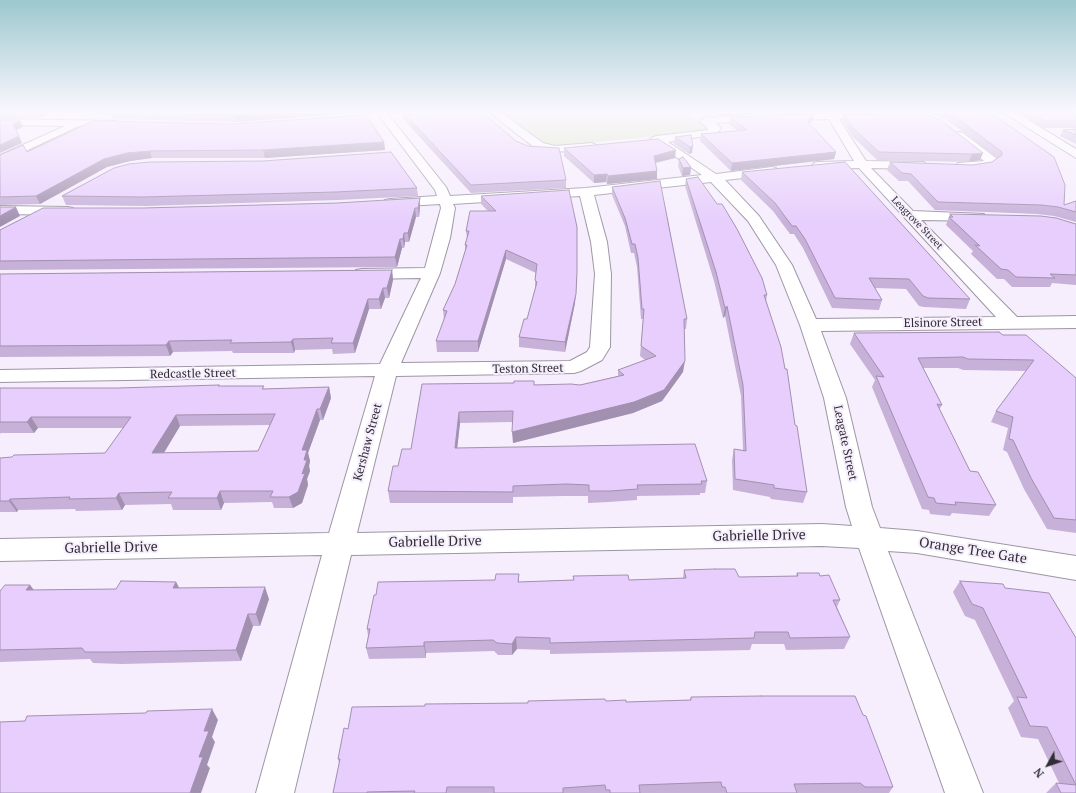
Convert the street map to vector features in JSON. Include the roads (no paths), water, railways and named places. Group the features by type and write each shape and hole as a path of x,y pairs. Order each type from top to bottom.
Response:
{"street":[{"path":"0,159 20,150"},
{"name":"Kershaw Street","path":"275,793 330,575 350,512 387,371 432,273 442,238 448,208 441,190 409,150"},
{"name":"Leagate Street","path":"668,150 714,177 754,219 784,265 809,325 835,398 859,507 869,538 964,793"},
{"name":"Leagrove Street","path":"853,150 862,164 1012,323"},
{"path":"954,166 978,166 990,164 992,162 977,150"},
{"path":"397,155 412,153"},
{"path":"807,166 862,164 932,166"},
{"path":"374,204 586,192 782,170"},
{"name":"Teston Street","path":"387,371 560,369 574,367 596,356 600,347 603,274 599,242 586,192"},
{"path":"17,226 62,200"},
{"path":"0,210 83,210"},
{"path":"910,215 989,217"},
{"path":"343,274 432,273"},
{"name":"Elsinore Street","path":"809,325 1076,322"},
{"name":"Redcastle Street","path":"0,376 387,371"},
{"name":"Gabrielle Drive","path":"0,550 822,535 869,538"},
{"name":"Orange Tree Gate","path":"869,538 916,542 1076,568"}]}
